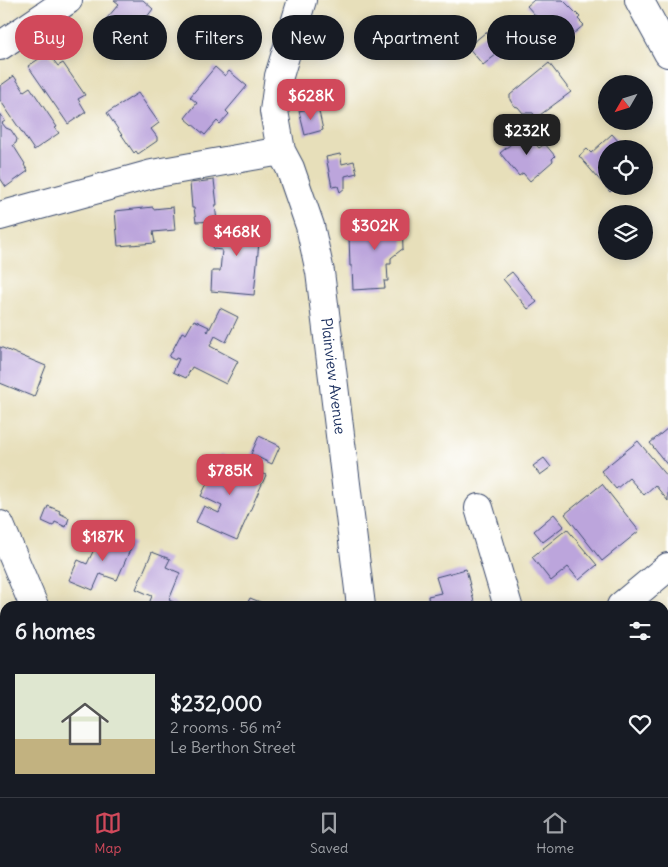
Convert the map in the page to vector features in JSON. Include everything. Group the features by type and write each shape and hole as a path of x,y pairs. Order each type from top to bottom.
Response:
{"street":[{"path":"0,46 68,0"},
{"name":"Plainview Avenue","path":"302,0 285,53 274,98 275,124 281,151 290,168 304,210 320,272 360,601"},
{"path":"639,0 668,53"},
{"path":"0,216 152,174 281,151"},
{"path":"479,508 507,601"},
{"path":"0,525 32,601"},
{"path":"627,601 668,567"}],"building":[{"path":"114,0 143,0 153,9 148,15 110,15 119,4"},
{"path":"534,0 563,0 580,17 578,19 584,25 575,32 575,15 535,15 527,6"},
{"path":"486,32 487,33 487,60 489,60 483,65 477,58 477,40"},
{"path":"37,60 53,60 58,66 63,63 85,95 78,99 86,112 68,124 28,66"},
{"path":"549,63 571,92 540,115 535,116 533,113 523,113 518,107 514,106 510,100 510,95"},
{"path":"215,67 225,76 229,71 247,86 226,111 229,114 220,124 217,121 205,135 185,118 197,103 190,97"},
{"path":"14,76 24,91 30,87 57,127 55,128 59,133 34,150 0,100 0,86"},
{"path":"138,93 159,123 151,129 157,137 157,141 138,154 136,151 134,153 107,113"},
{"path":"318,107 323,130 305,135 299,111"},
{"path":"0,113 5,121 2,123 11,130 17,139 13,145 28,171 6,187 0,178"},
{"path":"520,127 539,148 545,144 555,156 552,159 553,161 530,181 523,173 519,176 500,153 516,140 512,135"},
{"path":"612,134 617,140 605,140"},
{"path":"598,147 598,178 579,156 587,149 591,153"},
{"path":"340,154 342,164 354,161 357,173 345,176 345,188 340,192 338,186 332,187 326,157"},
{"path":"214,180 217,221 196,222 194,208 192,208 190,183"},
{"path":"153,207 153,209 173,207 175,230 153,232 155,243 118,246 115,211"},
{"path":"386,213 387,221 402,221 403,249 391,258 391,264 387,264 388,281 384,281 385,288 353,290 349,236 366,236 364,215"},
{"path":"225,222 266,226 265,243 259,242 254,295 211,291 212,271 220,271 222,250 213,249 216,224 225,225"},
{"path":"512,272 537,302 528,309 503,279"},
{"path":"220,308 238,317 226,342 215,336 210,346 238,361 226,384 192,367 186,378 173,372 179,359 176,358 175,360 169,357 182,332 186,334 194,320 209,327 208,332"},
{"path":"0,347 46,366 34,397 0,383"},
{"path":"668,428 668,466 650,443"},
{"path":"259,436 280,446 272,464 251,454"},
{"path":"638,441 668,477 668,501 655,485 644,495 629,478 616,489 601,471"},
{"path":"221,454 266,475 237,540 196,522 204,506 219,513 222,506 201,496"},
{"path":"544,458 551,467 540,475 533,466"},
{"path":"602,484 639,531 602,561 565,514"},
{"path":"48,506 60,511 59,513 69,518 66,527 55,522 53,526 42,521"},
{"path":"554,514 564,526 543,542 534,531"},
{"path":"567,529 597,565 579,580 568,567 551,581 532,557"},
{"path":"115,535 133,543 117,580 100,574 93,590 69,580 78,560 87,564 100,537 111,542"},
{"path":"152,552 170,559 166,567 180,573 169,600 171,601 150,601 152,596 136,589"},
{"path":"466,569 474,601 428,601 428,596 441,593 436,577"}]}
